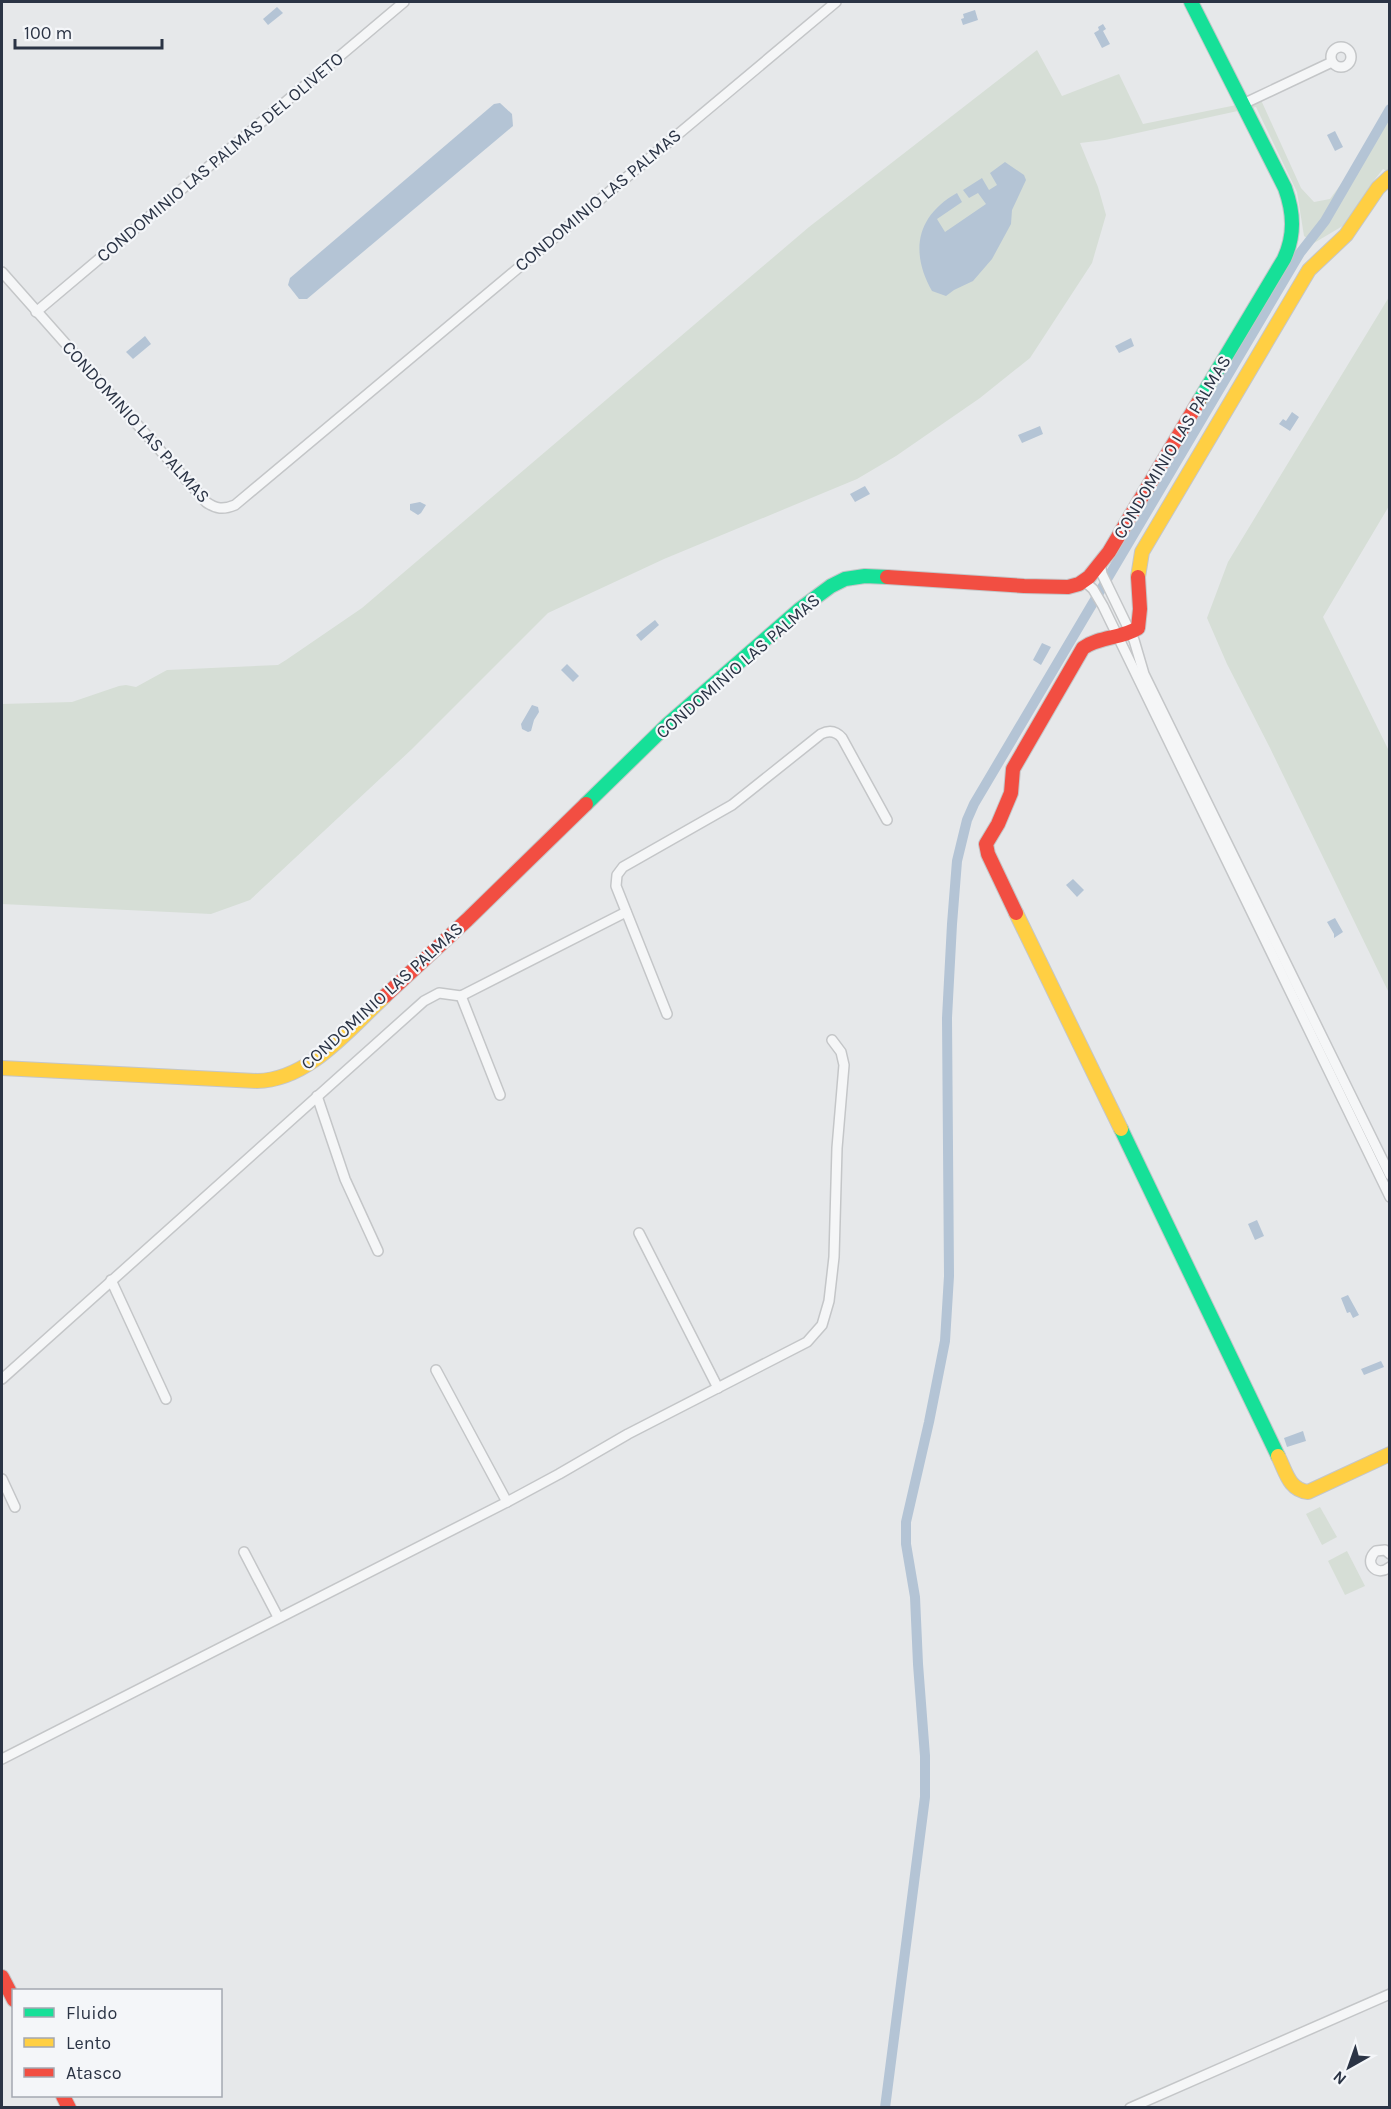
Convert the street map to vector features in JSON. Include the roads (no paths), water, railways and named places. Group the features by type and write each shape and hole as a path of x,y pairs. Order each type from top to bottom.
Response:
{"street":[{"name":"CONDOMINIO LAS PALMAS DEL OLIVETO","path":"36,312 404,2"},
{"name":"CONDOMINIO LAS PALMAS","path":"2,272 206,502 214,508 226,509 235,505 836,2"},
{"name":"CONDOMINIO LAS PALMAS","path":"2,1068 257,1081 277,1081 293,1076 319,1057 467,920 668,724 800,609 831,586 845,579 865,576 1043,587 1068,587 1084,581 1101,564 1292,242 1294,223 1290,201 1191,2"},
{"path":"1243,104 1332,62"},
{"path":"1389,177 1372,196 1349,232 1323,254 1309,270 1142,552 1137,571 1139,623 1136,629 1091,641 1083,648 1013,769 1011,793 998,824 986,844 988,854 1293,1487 1308,1492 1389,1454"},
{"path":"1101,564 1104,579 1131,632 1144,674 1389,1175"},
{"path":"1084,581 1103,606 1382,1160 1389,1197"},
{"path":"667,1014 616,882 617,875 623,867 732,805 825,732 834,732 842,738 887,820"},
{"path":"2,1379 424,1001 439,993 461,996 626,912"},
{"path":"461,996 500,1095"},
{"path":"2,1759 507,1502 628,1434 801,1346 818,1330 828,1310 834,1257 837,1148 844,1065 841,1052 832,1040"},
{"path":"317,1096 345,1179 378,1251"},
{"path":"639,1233 718,1388"},
{"path":"111,1280 166,1399"},
{"path":"436,1370 507,1502"},
{"path":"2,1479 15,1507"},
{"path":"1389,1554 1385,1550 1376,1551 1371,1556 1370,1562 1377,1571 1384,1571 1389,1567"},
{"path":"244,1552 278,1617"},
{"path":"2,1977 12,1997"},
{"path":"1130,2108 1389,1994"}],"water":[{"path":"277,7 283,13 268,25 263,19"},
{"path":"975,10 978,20 963,25 961,19 964,18 963,14"},
{"path":"1103,24 1106,29 1103,31 1110,44 1102,48 1094,33"},
{"path":"500,103 512,114 513,126 307,299 299,299 288,285 290,278 494,104"},
{"path":"1335,131 1343,147 1335,151 1327,135"},
{"path":"1005,162 1024,175 1026,180 1012,210 1011,224 992,259 973,281 946,296 932,291 925,277 919,249 925,224 943,202 957,193 962,202 937,219 945,232 986,204 978,193 969,198 963,190 982,178 989,190 997,185 990,173"},
{"path":"145,336 151,344 133,359 126,352"},
{"path":"1131,338 1134,346 1119,353 1115,346"},
{"path":"1292,412 1299,417 1290,431 1279,424 1283,419 1286,421"},
{"path":"1040,426 1043,434 1022,443 1018,435"},
{"path":"865,486 870,494 855,502 850,494"},
{"path":"420,502 426,505 418,515 410,510 410,504"},
{"path":"655,620 659,625 641,641 636,635"},
{"path":"1042,643 1051,647 1041,665 1033,660"},
{"path":"567,664 579,676 573,682 561,670"},
{"path":"532,705 538,707 539,712 531,731 528,732 522,729 521,724"},
{"path":"1073,879 1084,890 1077,897 1066,885"},
{"path":"1335,918 1343,932 1334,938 1327,922"},
{"path":"1257,1220 1264,1236 1255,1240 1248,1224"},
{"path":"1348,1295 1359,1315 1353,1318 1350,1312 1347,1313 1341,1298"},
{"path":"1381,1361 1384,1367 1364,1375 1361,1369"},
{"path":"1303,1431 1306,1441 1287,1447 1284,1438"}],"waterway":[{"path":"885,2108 925,1797 925,1756 915,1597 906,1544 906,1522 945,1341 949,1276 947,1018 957,861 967,820 974,804 1300,253 1325,221 1390,109"}]}
